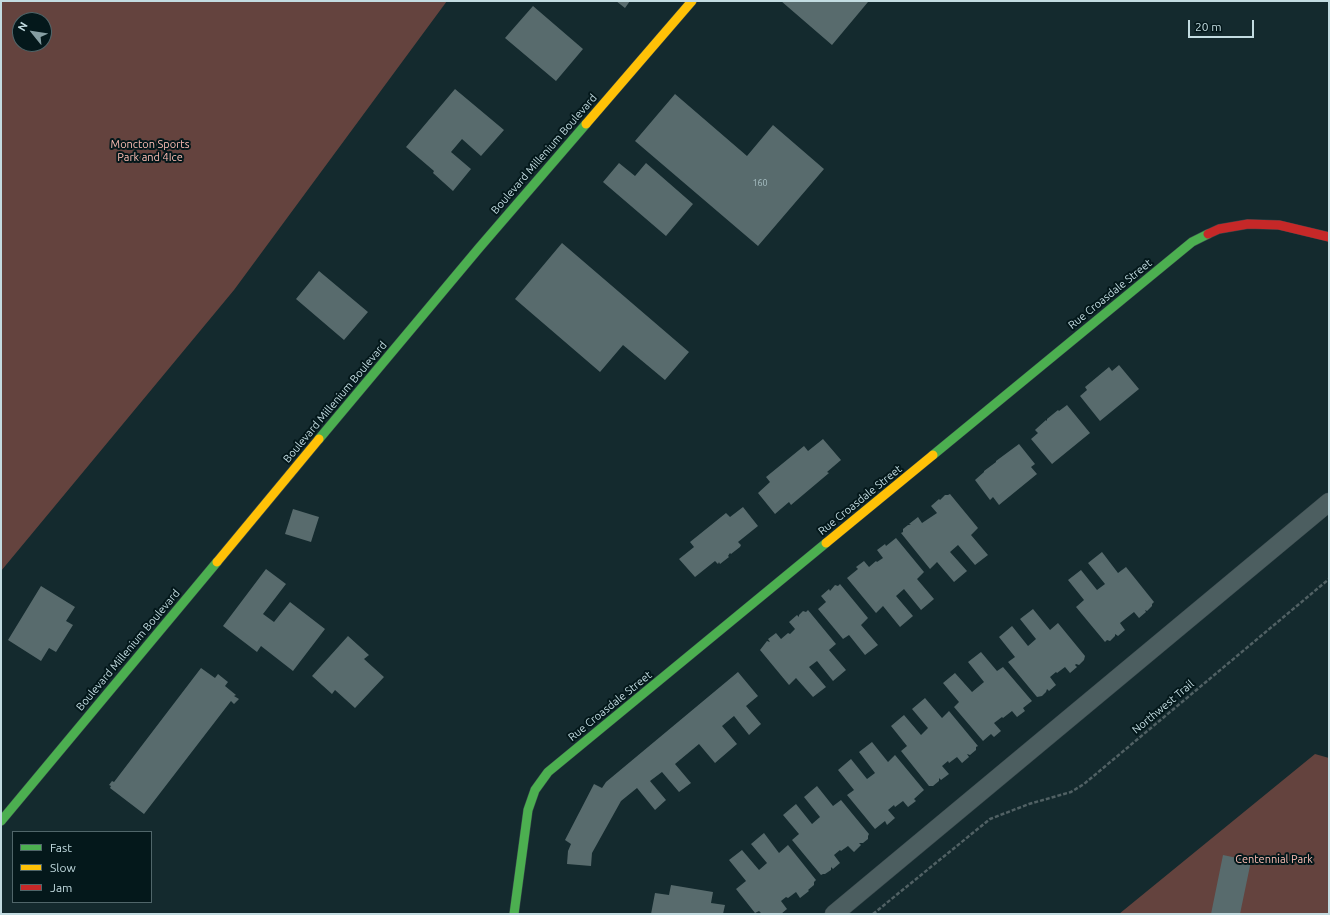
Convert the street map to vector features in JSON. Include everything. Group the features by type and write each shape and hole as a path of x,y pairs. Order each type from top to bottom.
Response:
{"street":[{"name":"Boulevard Millenium Boulevard","path":"1,821 479,248 692,1"},
{"name":"Rue Croasdale Street","path":"514,914 528,810 535,790 548,772 1192,242 1219,229 1248,224 1279,225 1329,237"},
{"path":"834,914 1329,502"}],"path":[{"name":"Northwest Trail","path":"873,914 990,819 1030,804 1071,792 1084,784 1329,579"}],"green space":[{"name":"Moncton Sports Park and 4Ice","path":"1,1 447,1 234,290 1,571"},
{"name":"Centennial Park","path":"1315,754 1329,758 1329,914 1119,914"}],"building":[{"path":"616,1 630,1 625,8"},
{"path":"781,1 867,1 868,2 832,45"},
{"path":"533,6 583,49 556,81 505,38"},
{"path":"455,89 504,130 481,156 462,139 451,152 471,169 453,191 433,173 434,171 406,147"},
{"path":"675,94 747,156 773,125 824,169 758,246 635,141"},
{"path":"619,163 635,176 646,163 693,204 666,236 603,182"},
{"path":"562,243 689,352 665,380 623,345 600,372 515,299"},
{"path":"319,271 368,312 344,340 296,299"},
{"path":"1119,365 1139,389 1100,421 1080,396 1087,390 1085,387 1109,367 1112,371"},
{"path":"1067,405 1090,433 1052,464 1031,439 1038,433 1035,430 1036,429 1058,410 1059,411"},
{"path":"823,439 841,460 827,472 829,473 791,505 789,502 775,514 758,493 770,482 766,477 804,446 808,451"},
{"path":"1019,444 1035,464 1031,467 1037,474 999,505 993,497 990,500 975,480 996,461"},
{"path":"950,494 978,528 971,535 988,555 975,565 958,545 950,552 967,571 954,582 937,562 930,569 901,533 903,532 903,529 908,525 911,525 909,524 918,517 922,523 937,513 931,506 945,495"},
{"path":"743,507 758,526 738,542 741,545 740,547 731,554 730,553 728,556 729,557 720,564 719,562 718,564 715,561 695,577 679,559 694,547 690,542 726,513 730,517"},
{"path":"293,509 319,517 311,542 285,534"},
{"path":"896,538 924,572 917,579 934,599 921,610 904,589 896,596 913,616 900,627 883,606 876,613 847,578 858,569 856,567 864,561 869,567 876,561 877,562 883,558 877,550 885,544 886,546"},
{"path":"1102,552 1118,573 1126,567 1154,602 1152,606 1147,611 1145,610 1146,612 1139,618 1134,612 1120,623 1125,630 1118,636 1115,634 1110,641 1107,640 1105,642 1076,607 1084,600 1068,580 1081,570 1097,590 1105,584 1088,563"},
{"path":"266,569 286,584 263,614 274,622 290,602 325,629 293,671 261,646 257,652 223,626"},
{"path":"840,584 868,618 861,625 878,645 865,655 849,635 843,639 818,609 826,602 821,596 829,589 830,591 835,585 838,586"},
{"path":"41,586 75,607 66,621 73,625 56,652 49,648 41,661 8,640"},
{"path":"1033,609 1050,630 1058,623 1085,656 1084,660 1079,665 1076,664 1075,665 1077,667 1070,673 1065,667 1050,677 1056,685 1049,691 1047,689 1042,696 1037,697 1008,662 1015,657 999,637 1012,626 1028,646 1036,639 1020,619"},
{"path":"808,610 836,644 829,650 846,670 833,681 817,661 809,667 826,687 813,697 796,678 789,685 760,650 767,641 770,642 768,639 776,633 781,639 788,633 790,634 795,629 789,622 797,615 799,617 803,611 806,612"},
{"path":"348,636 369,655 364,659 384,677 355,708 335,690 332,694 312,676"},
{"path":"981,652 997,671 1003,667 1032,701 1023,708 1025,711 1017,717 1012,711 994,723 1001,731 994,737 991,734 983,741 954,707 959,702 943,683 955,673 972,692 984,682 968,662"},
{"path":"201,668 215,678 218,674 228,682 225,686 236,695 234,696 239,699 234,704 231,701 144,814 110,788 111,786 109,785 112,781 114,782"},
{"path":"738,672 758,696 746,706 761,724 749,735 734,716 722,726 737,744 715,763 699,744 675,764 691,783 679,792 662,772 650,781 666,800 655,810 637,788 621,801 592,853 591,866 567,864 568,851 571,844 565,840 594,784 602,788 606,782"},
{"path":"925,698 942,718 949,711 978,746 970,755 967,754 969,757 962,763 957,757 949,763 948,761 942,766 949,774 941,780 939,778 939,781 933,786 929,786 901,751 907,746 891,726 904,715 921,735 928,728 912,709"},
{"path":"872,742 888,762 895,755 924,790 914,799 916,801 908,807 903,801 895,807 894,805 888,810 895,818 887,825 885,821 875,829 847,795 854,790 838,770 851,759 867,779 875,773 859,752"},
{"path":"817,786 833,806 841,800 869,834 868,839 863,843 859,843 861,845 854,852 848,846 834,855 840,863 833,869 831,867 831,870 821,875 792,840 799,834 783,815 796,804 812,824 820,817 804,797"},
{"path":"764,833 779,853 788,845 816,880 814,885 808,890 809,891 800,898 796,892 781,901 787,909 781,914 762,914 759,911 755,913 736,889 746,881 729,860 742,850 759,870 767,863 751,844"},
{"path":"1223,855 1251,861 1240,914 1211,914"},
{"path":"671,885 713,892 711,903 725,905 723,914 651,914 655,893 669,895"}],"traffic: fast":[{"path":"319,439 479,248 586,124"},
{"path":"933,455 1192,242 1208,234"},
{"path":"514,914 528,810 535,790 548,772 826,543"},
{"path":"1,821 217,562"}],"traffic: slow":[{"path":"586,124 692,1"},
{"path":"217,562 319,439"},
{"path":"826,543 933,455"}],"traffic: jam":[{"path":"1208,234 1219,229 1248,224 1279,225 1329,237"}]}
